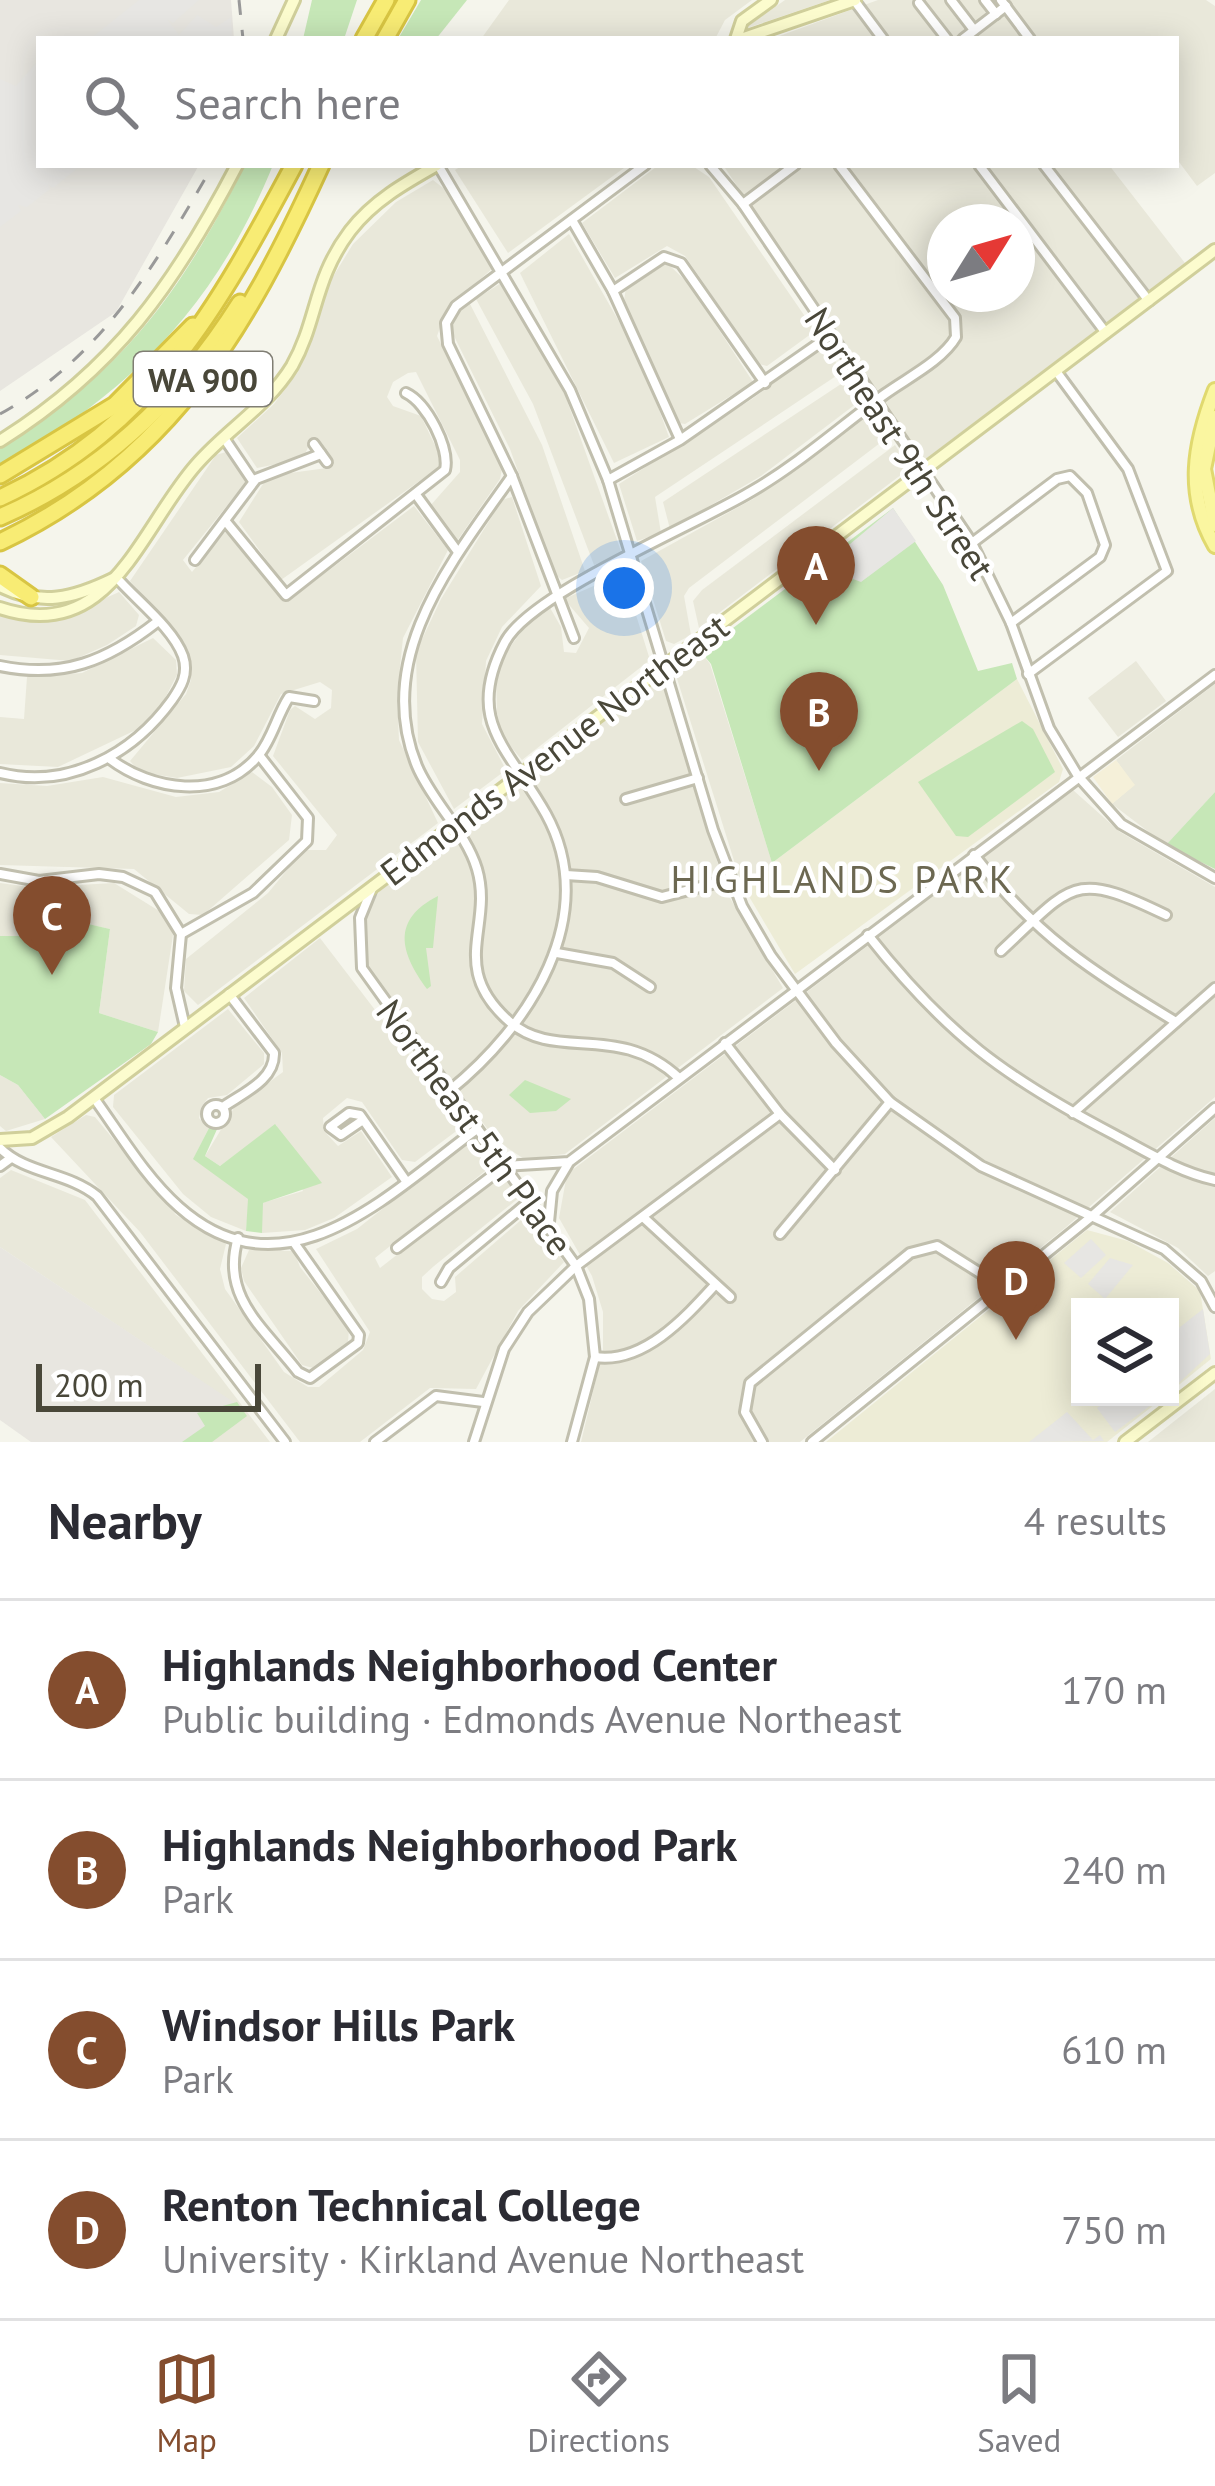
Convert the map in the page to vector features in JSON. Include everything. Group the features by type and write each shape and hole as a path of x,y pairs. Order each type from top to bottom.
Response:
{"highway":[{"path":"366,36 386,0"},
{"path":"387,36 406,0"},
{"path":"0,498 79,453 141,401 196,336 292,168"},
{"path":"0,517 96,463 168,400 227,323 316,168"},
{"name":"WA 900","path":"0,547 102,482 187,400 247,310 317,168"},
{"name":"WA 900","path":"0,476 91,424 134,388 198,320 244,256"},
{"path":"0,575 31,597"}],"main road":[{"path":"1215,390 1196,451 1195,486 1215,546"},
{"path":"1215,417 1204,469 1209,523 1215,534"}],"street":[{"path":"277,36 294,0"},
{"path":"739,36 742,21 771,0"},
{"path":"747,36 854,0 881,36"},
{"path":"950,0 974,31"},
{"path":"985,0 996,14"},
{"path":"919,3 945,36"},
{"path":"967,36 1003,3 1028,36"},
{"path":"0,441 81,385 127,339 172,277 235,168"},
{"path":"0,608 35,616 63,613 100,595 193,468 261,407 295,360 322,274 352,229 384,197 433,168"},
{"path":"440,168 505,271 570,390 608,480 698,778 731,879 755,930 796,990 890,1102 980,1166 1164,1249 1201,1281 1215,1307"},
{"path":"574,638 512,476 446,332 456,306 641,168"},
{"name":"Northeast 9th Street","path":"713,168 743,204 972,543 1011,623 1048,728 1078,776 1121,824 1215,878"},
{"path":"743,204 791,168"},
{"path":"449,1090 482,1065 557,953 566,875 546,814 490,725 490,681 516,623 554,595 756,489 951,345 955,318 840,168"},
{"path":"981,168 1106,333"},
{"path":"1046,168 1149,302"},
{"path":"572,220 613,291 680,440"},
{"name":"Edmonds Avenue Northeast","path":"0,1144 32,1138 94,1098 1215,250"},
{"path":"613,291 664,257 681,263 765,383"},
{"path":"608,480 680,440 831,335"},
{"path":"1028,674 1167,571 1128,470 1056,370"},
{"path":"227,523 286,595 417,496 448,465 419,400 406,393"},
{"path":"224,438 253,482"},
{"path":"195,560 227,523 253,482 268,471 324,458 314,444"},
{"path":"512,476 458,552 413,634 404,712 415,761 477,868 473,946 478,974 512,1024 548,1039 628,1045 662,1061 679,1078"},
{"path":"972,543 1057,478 1070,476 1087,493 1105,545 1100,557 1011,623"},
{"path":"417,496 458,552"},
{"path":"0,586 31,597 70,597 116,577"},
{"path":"0,773 47,776 110,759 158,719 183,684 184,658 116,577"},
{"path":"0,666 43,672 79,667 121,650 157,622"},
{"path":"549,1222 551,1191 569,1162 1215,675"},
{"path":"110,759 141,780 173,789 229,776 259,755 286,700 314,701"},
{"path":"182,934 253,893 308,841 308,818 259,755"},
{"path":"626,799 698,778"},
{"path":"974,855 1031,923 1070,958 1176,1022"},
{"path":"0,874 38,880 99,874 137,882 155,892 182,934 176,988 185,1027"},
{"path":"566,875 598,878 662,897 731,879"},
{"name":"Northeast 5th Place","path":"374,885 360,918 362,968 549,1222 576,1266 589,1299 595,1357 572,1442"},
{"path":"1001,951 1070,892 1093,886 1166,915"},
{"path":"868,935 919,999 1020,1084 1158,1158 1215,1180"},
{"path":"557,953 613,963 650,987"},
{"path":"1073,1113 1215,988"},
{"path":"223,1108 274,1068 274,1053 230,994"},
{"path":"725,1043 780,1114 835,1170"},
{"path":"94,1098 181,1209 238,1238 295,1244 364,1215 477,1130"},
{"path":"779,1234 890,1102"},
{"path":"812,1442 1090,1217 1215,1108"},
{"path":"474,1442 483,1402 514,1332 576,1266 780,1114"},
{"path":"363,1120 406,1181"},
{"path":"0,1144 11,1158 73,1180 98,1196 285,1442"},
{"path":"0,1166 11,1158"},
{"path":"397,1248 505,1166 569,1162"},
{"path":"441,1282 449,1268 531,1200"},
{"path":"643,1217 730,1297"},
{"path":"238,1238 230,1274 236,1291 298,1372 310,1378 358,1343 359,1335 295,1244"},
{"path":"762,1442 745,1412 750,1383 910,1253 937,1246 1004,1288"},
{"path":"595,1357 618,1360 639,1352 715,1285"},
{"path":"1125,1442 1215,1372"},
{"path":"375,1442 436,1396 483,1402"}],"shaded area":[{"path":"0,0 231,0 234,36 36,36 36,168 197,168 116,312 0,391"},
{"path":"139,0 199,0 173,23 167,19 179,35 197,15 216,27 231,17 232,36 94,36"},
{"path":"509,0 752,0 725,20 717,36 483,36"},
{"path":"785,0 830,0 744,29"},
{"path":"878,0 1206,0 1215,6 1215,173 1197,186 1179,162 1179,36 779,36"},
{"path":"36,63 36,168 78,168 53,188 48,184 50,189 27,207 18,205 21,211 0,227 0,79 16,86"},
{"path":"458,168 624,168 508,253 455,170"},
{"path":"655,168 696,168 709,177 815,331 767,366 759,364 685,256 667,246 615,278 582,223"},
{"path":"725,168 1111,168 1185,263 927,458 919,458"},
{"path":"433,180 447,191 493,268 447,308 437,336 502,469 500,479 457,541 449,537 430,506 460,472 460,460 416,372 408,373 393,382 387,397 393,406 421,416 441,458 439,467 281,580 239,522 268,476 327,468 333,462 312,438 303,459 257,468 237,438 274,404 298,372 331,280 353,244 396,202"},
{"path":"569,234 641,360 669,437 614,463 520,273"},
{"path":"667,263 689,284 753,382 685,424 679,423 624,301 626,287"},
{"path":"501,283 565,395 622,554 594,565 533,404 476,299"},
{"path":"469,302 542,445 585,571 562,580 555,574 510,449 452,332 453,319"},
{"path":"825,345 842,372 655,497 661,533 637,541 619,484 752,399"},
{"path":"847,380 861,400 761,476 670,529 663,502"},
{"path":"872,412 888,437 689,588 684,596 691,635 674,644 666,641 641,561 753,499"},
{"path":"895,445 910,468 699,628 693,601 702,590"},
{"path":"226,452 247,481 183,560 192,572 225,532 287,602 414,506 448,550 403,638 397,696 399,740 438,823 198,1005 184,991 186,959 268,893 306,850 326,850 337,835 273,756 290,710 295,706 315,719 331,708 332,690 320,682 281,694 254,746 231,767 177,778 140,772 130,761 186,694 191,680 184,646 130,581 216,455"},
{"path":"512,497 541,586 502,627 486,661 482,724 506,770 454,809 418,742 416,652 441,599 502,500"},
{"path":"893,508 916,541 861,582 853,579 843,587 825,565"},
{"path":"623,573 650,660 522,760 502,736 497,713 496,678 505,654 549,606 561,627 564,652 576,653 589,628 564,599"},
{"path":"119,592 139,615 136,626 107,645 71,661 0,655 0,614 19,621 55,621"},
{"path":"153,638 176,660 177,675 163,702 138,729 58,767 0,764 0,717 24,719 27,677 82,673"},
{"path":"701,652 710,664 774,869 741,883 675,672"},
{"path":"1136,661 1166,701 1118,737 1088,698"},
{"path":"1017,679 1063,769 1059,782 795,974 741,883 774,869 772,863"},
{"path":"655,681 662,682 727,893 783,988 565,1154 524,1159 496,1140 374,980 366,966 365,923 371,902 386,884"},
{"path":"1215,684 1215,792 1166,845 1112,804 1134,785 1116,760"},
{"path":"1116,760 1135,785 1112,804 1093,777"},
{"path":"252,772 272,787 292,815 289,840 203,915 189,914 134,869 0,865 0,783 47,786 103,777 176,797 219,792"},
{"path":"1073,790 1120,832 1215,887 1215,1097 1065,1228 800,1442 581,1442 603,1350 603,1312 592,1276 559,1218 567,1174"},
{"path":"0,883 30,887 24,937 0,936"},
{"path":"114,883 164,914 173,935 158,1032 99,1013 110,929 61,918 61,886"},
{"path":"320,938 460,1121 459,1129 415,1162 402,1160 362,1102 347,1098 323,1118 324,1131 338,1146 361,1131 392,1177 334,1218 305,1230 262,1233 262,1203 303,1191 276,1125 220,1166 205,1156 234,1108 283,1072 282,1053 244,998"},
{"path":"228,1009 264,1053 264,1064 227,1095 208,1098 202,1106 199,1118 209,1128 194,1158 249,1199 246,1231 211,1217 183,1194 113,1107 114,1095"},
{"path":"0,1075 18,1085 45,1119 6,1131 0,1126"},
{"path":"86,1115 95,1117 176,1215 226,1244 220,1269 225,1289 284,1372 308,1387 319,1387 363,1350 370,1332 316,1249 357,1229 467,1142 478,1145 494,1164 375,1258 380,1268 502,1173 520,1197 422,1277 422,1289 432,1299 444,1301 456,1292 455,1277 528,1214 564,1262 518,1311 476,1389 430,1388 360,1442 300,1442 140,1232 51,1137"},
{"path":"1215,1118 1215,1271 1208,1276 1178,1248 1110,1212"},
{"path":"11,1170 85,1200 270,1442 195,1442 240,1407 0,1247 0,1178"},
{"path":"1087,1230 1128,1241 1168,1263 1200,1291 1211,1359 1179,1385 1179,1298 1071,1298 1071,1406 1153,1406 1107,1442 826,1442"},
{"path":"1091,1239 1106,1255 1081,1278 1064,1263"},
{"path":"0,1247 241,1407 195,1442 31,1442 0,1420"},
{"path":"249,1250 294,1251 300,1267 349,1329 348,1342 313,1368 302,1365 244,1281 241,1268"},
{"path":"1110,1258 1133,1265 1106,1298 1088,1284"},
{"path":"1203,1309 1210,1354 1179,1383 1179,1328"},
{"path":"1215,1389 1215,1442 1148,1442"},
{"path":"1099,1406 1150,1406 1115,1432"},
{"path":"1067,1412 1093,1440 1100,1435 1104,1441 1029,1442"}],"green space":[{"path":"312,0 357,0 345,36 304,36"},
{"path":"421,0 467,0 438,36 400,36"},
{"path":"243,168 272,168 224,261 164,341 90,408 0,467 0,449 82,389 145,326 221,212"},
{"path":"893,508 943,585 978,671 1012,663 1017,679 772,863 711,664 701,652"},
{"path":"1022,721 1033,729 1055,772 968,837 956,836 918,782"},
{"path":"1215,792 1215,869 1166,845"},
{"path":"61,886 62,918 110,929 99,1013 158,1032 151,1044 45,1119 18,1085 0,1075 0,936 24,936 30,887"},
{"path":"438,896 433,948 426,948 431,986 427,989 411,962 405,938 413,915"},
{"path":"525,1080 571,1099 556,1111 530,1113 509,1095"},
{"path":"275,1124 322,1183 263,1203 262,1233 246,1231 248,1199 193,1159 209,1128 218,1127 205,1156 220,1166"},
{"path":"237,1402 247,1416 212,1442 182,1442 205,1426 197,1413"}],"railway":[{"path":"239,0 243,36"},
{"path":"0,414 68,365 124,305 211,168"}],"place":[{"name":"Highlands Neighborhood Center","path":"816,625"},
{"name":"Highlands Neighborhood Park","path":"819,771"},
{"name":"Windsor Hills Park","path":"52,975"},
{"name":"Renton Technical College","path":"1016,1340"}],"district":[{"name":"HIGHLANDS PARK","path":"843,878"}]}
